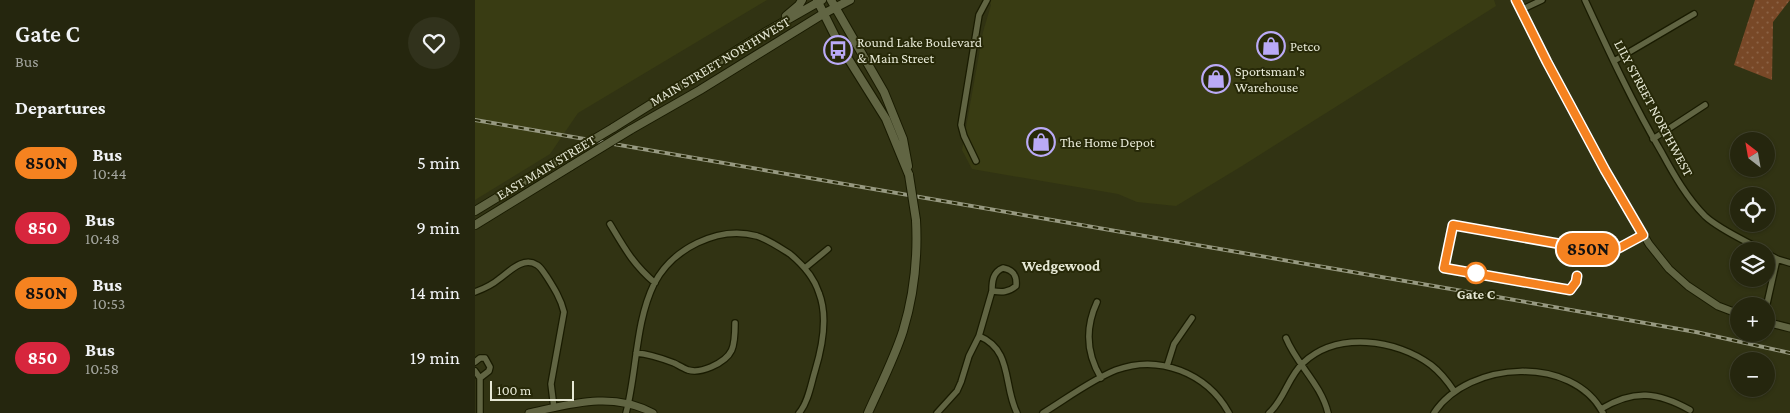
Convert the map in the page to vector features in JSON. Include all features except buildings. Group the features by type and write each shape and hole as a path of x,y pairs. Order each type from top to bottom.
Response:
{"main road":[{"path":"780,24 783,18 799,5 801,0"},
{"path":"831,0 891,108 907,152 916,220 916,260 913,292 907,317 894,356 868,413"},
{"name":"MAIN STREET NORTHWEST","path":"630,130 700,90 823,14 850,0"},
{"path":"819,1 823,14 886,119 909,175"},
{"name":"MAIN STREET NORTHWEST","path":"613,128 819,1"},
{"name":"EAST MAIN STREET","path":"475,211 613,128"},
{"name":"EAST MAIN STREET","path":"475,225 630,130"}],"street":[{"path":"976,160 964,136 961,125 979,15 987,0"},
{"path":"1517,0 1605,170 1649,244 1669,269 1688,286 1718,306 1730,311"},
{"path":"1521,10 1542,0"},
{"name":"LILY STREET NORTHWEST","path":"1585,0 1653,139 1679,182 1706,217 1748,242"},
{"path":"1614,61 1694,14"},
{"path":"1653,139 1705,105"},
{"path":"611,224 631,259 655,283"},
{"path":"626,413 636,353 648,299 655,283 670,262 689,247 710,238 735,234 756,236 777,245 805,268 819,292 823,306 822,334 817,364 799,413"},
{"path":"805,268 828,249"},
{"path":"1768,297 1777,259"},
{"name":"LILY STREET NORTHWEST","path":"1777,259 1790,263"},
{"path":"475,292 499,279 509,270 528,262 537,265 555,289 564,312 551,384 554,408"},
{"path":"937,413 957,391 969,356 979,336 992,291 994,275 999,269 1003,268 1013,272 1017,279 1016,286 1003,293 992,291"},
{"path":"1097,302 1089,321 1088,337 1091,356 1101,378"},
{"path":"1167,366 1174,344 1192,318"},
{"path":"636,353 649,354 687,370 707,369 724,361 730,354 735,343 735,324"},
{"path":"1775,324 1790,328"},
{"path":"979,336 992,343 1000,354 1007,369 1010,390 1017,413"},
{"path":"1286,338 1292,352 1322,393 1329,413"},
{"path":"1269,413 1291,377 1301,365 1319,351 1330,346 1352,342 1375,343 1408,352 1432,366 1454,391"},
{"path":"475,362 480,358 485,358 490,367 489,371 480,378"},
{"path":"1043,413 1117,370 1149,364 1167,366 1185,372 1200,380 1217,396 1229,413"},
{"path":"475,371 480,378 479,413"},
{"path":"1434,413 1454,391 1465,384 1501,372 1524,371 1552,376 1571,383 1589,395 1603,411 1625,398 1645,395 1663,398 1690,410"},
{"path":"529,413 607,400 628,403 653,413"}],"shaded area":[{"path":"475,0 767,0 578,113 550,154 475,200"},
{"path":"989,0 1494,0 1496,6 1176,206 1137,202 1118,194 972,169 962,150 983,32 991,5"},
{"path":"1755,0 1790,0 1773,22 1772,80 1734,65"}],"railway":[{"path":"475,120 1696,332 1790,353"}],"bus line":[{"name":"850N","path":"1516,0 1605,170 1643,235 1619,248 1607,250 1583,248 1453,225 1444,268 1570,290 1576,282 1577,276"}],"place":[{"name":"Petco","path":"1271,46"},
{"name":"Round Lake Boulevard & Main Street","path":"838,50"},
{"name":"Sportsman's Warehouse","path":"1216,79"},
{"name":"The Home Depot","path":"1041,142"},
{"name":"Gate C","path":"1476,273"}],"district":[{"name":"Wedgewood","path":"1061,266"}]}
